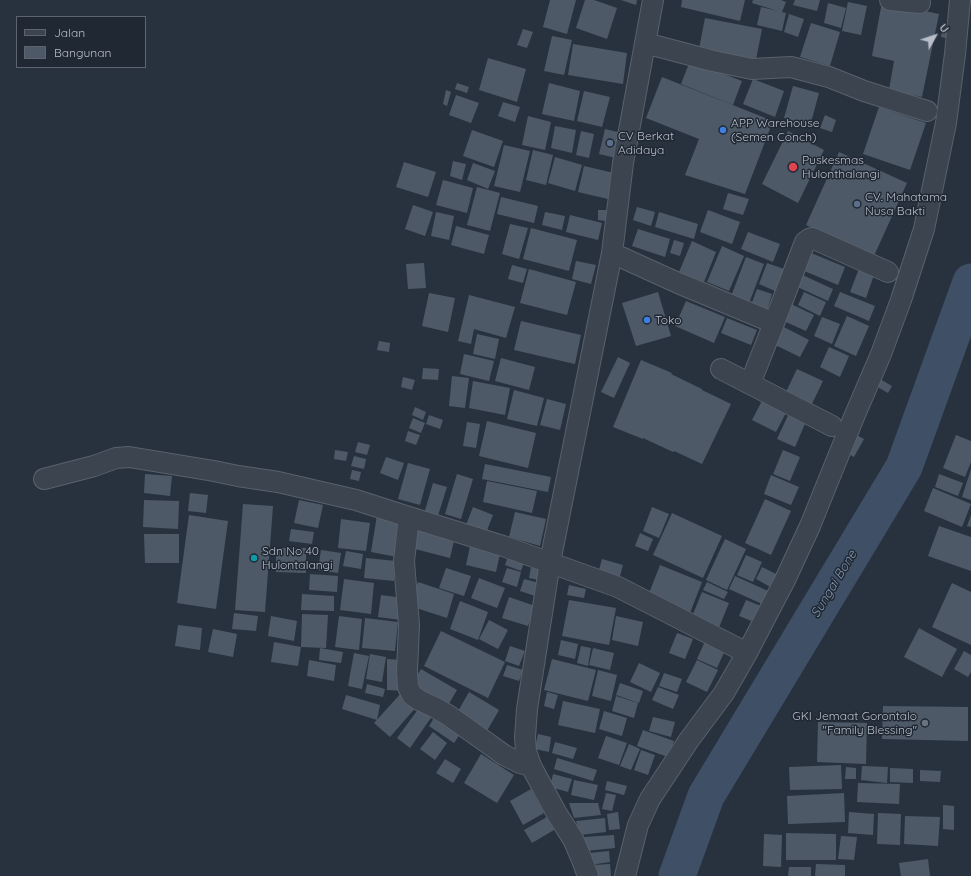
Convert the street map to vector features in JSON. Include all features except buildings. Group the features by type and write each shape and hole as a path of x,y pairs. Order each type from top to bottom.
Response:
{"street":[{"path":"588,876 572,840 531,766 526,751 525,737 527,709 550,562 612,253 623,163 653,0"},
{"path":"890,0 920,3"},
{"path":"625,876 638,825 650,799 724,693 747,653 784,582 810,526 881,354 901,300 924,229 946,123 956,54 960,0"},
{"path":"645,44 752,69 791,67 829,77 864,91 926,111"},
{"path":"750,384 805,242 812,238 888,272"},
{"path":"612,253 678,283 774,323"},
{"path":"721,369 832,426"},
{"path":"44,479 94,466 116,458 129,457 278,482 356,500 409,518 503,546 618,587 747,653"},
{"path":"409,518 404,561 409,625 408,687 412,695 419,700 448,715 504,755 520,763 531,766"}],"waterway":[{"name":"Sungai Bone","path":"677,876 706,796 904,467 971,282"}],"place":[{"name":"APP Warehouse (Semen Conch)","path":"723,130"},
{"name":"CV Berkat Adidaya","path":"610,143"},
{"name":"Puskesmas Hulonthalangi","path":"793,167"},
{"name":"CV. Mahatama Nusa Bakti","path":"857,204"},
{"name":"Toko","path":"647,320"},
{"name":"Sdn No 40 Hulontalangi","path":"254,558"},
{"name":"GKI Jemaat Gorontalo \"Family Blessing\"","path":"925,723"}]}
